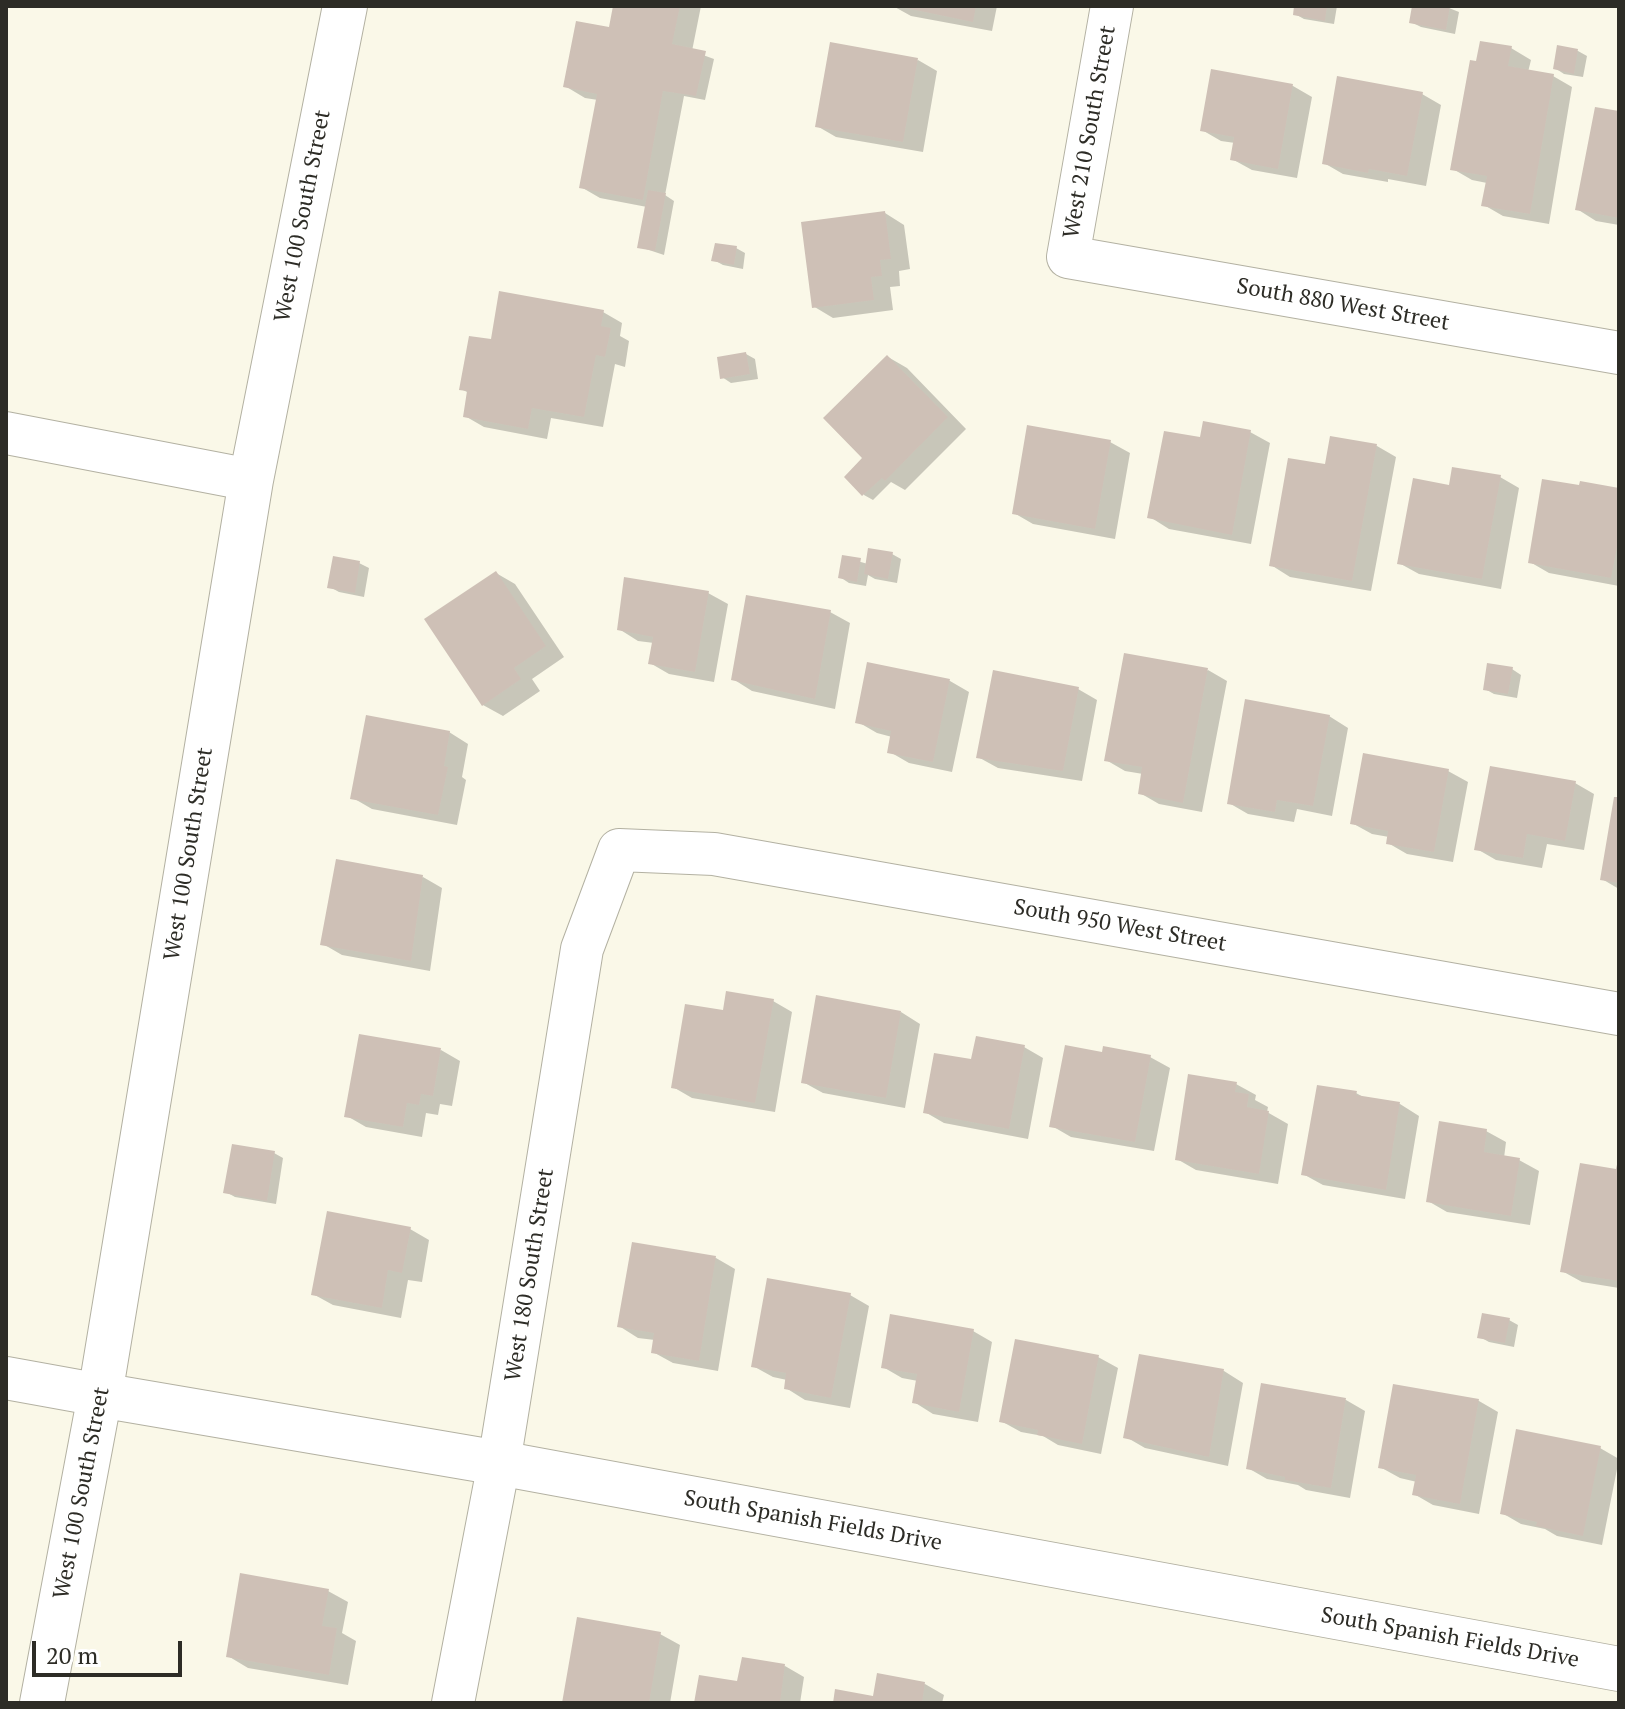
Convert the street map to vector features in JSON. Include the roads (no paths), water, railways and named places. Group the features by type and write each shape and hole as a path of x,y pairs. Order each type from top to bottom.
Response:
{"street":[{"name":"West 100 South Street","path":"42,1703 100,1395 251,480 345,6"},
{"name":"West 210 South Street","path":"1068,257 1112,6"},
{"name":"South 880 West Street","path":"1068,257 1619,353"},
{"path":"6,433 251,480"},
{"name":"South 950 West Street","path":"619,850 714,854 1619,1014"},
{"name":"West 180 South Street","path":"453,1703 499,1463 582,949 619,850"},
{"name":"South Spanish Fields Drive","path":"6,1378 499,1463 1619,1669"}]}
